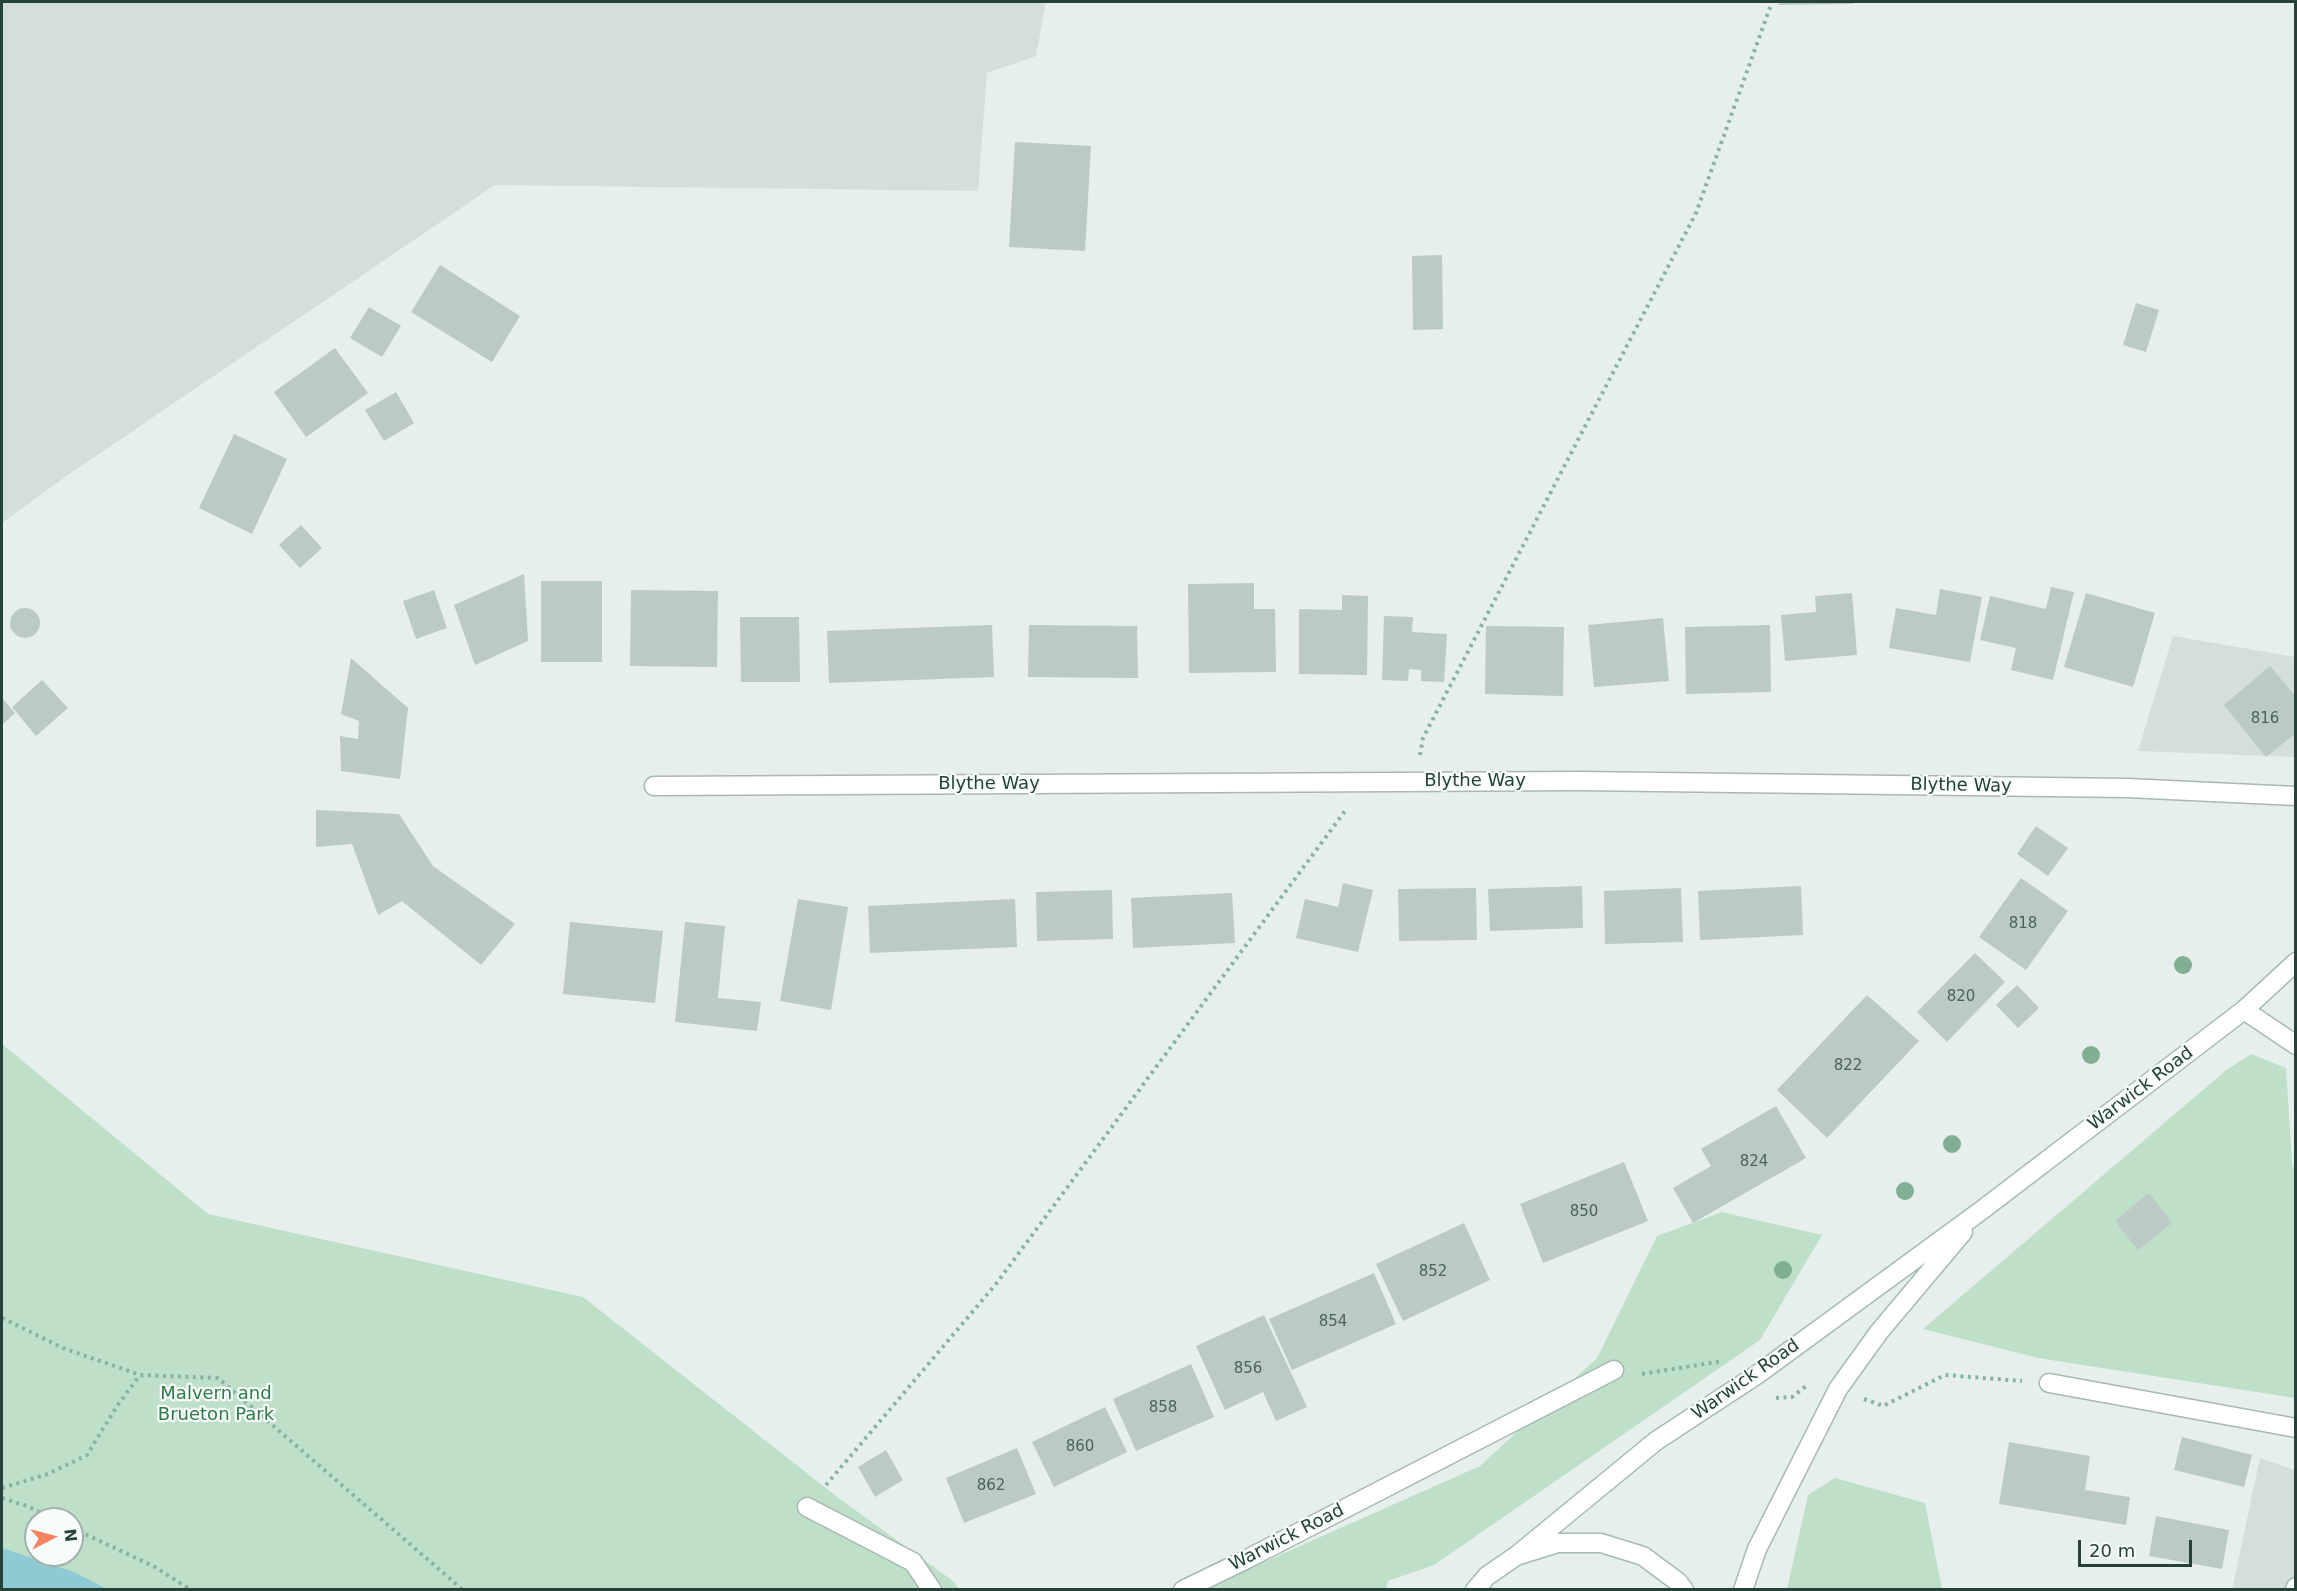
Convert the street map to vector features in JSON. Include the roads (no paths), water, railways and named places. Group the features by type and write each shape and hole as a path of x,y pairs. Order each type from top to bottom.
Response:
{"street":[{"name":"Blythe Way","path":"654,786 1580,781 2127,788 2295,796"},
{"name":"Warwick Road","path":"1516,1556 1656,1441 1758,1374 1982,1210 2244,1010 2295,962"},
{"path":"2244,1010 2295,1045"},
{"name":"Warwick Road","path":"1743,1590 1757,1549 1838,1389 1879,1332 1982,1210"},
{"name":"Warwick Road","path":"1183,1590 1614,1370"},
{"path":"2049,1383 2295,1428"},
{"path":"807,1508 913,1562 932,1590"},
{"path":"1475,1590 1487,1576 1516,1556 1558,1543 1601,1543 1643,1556 1678,1582 1684,1590"}],"water":[{"path":"2,1548 24,1555 24,1567 59,1567 107,1589 2,1589"}],"park label":[{"name":"Malvern and Brueton Park","path":"216,1404"}]}
